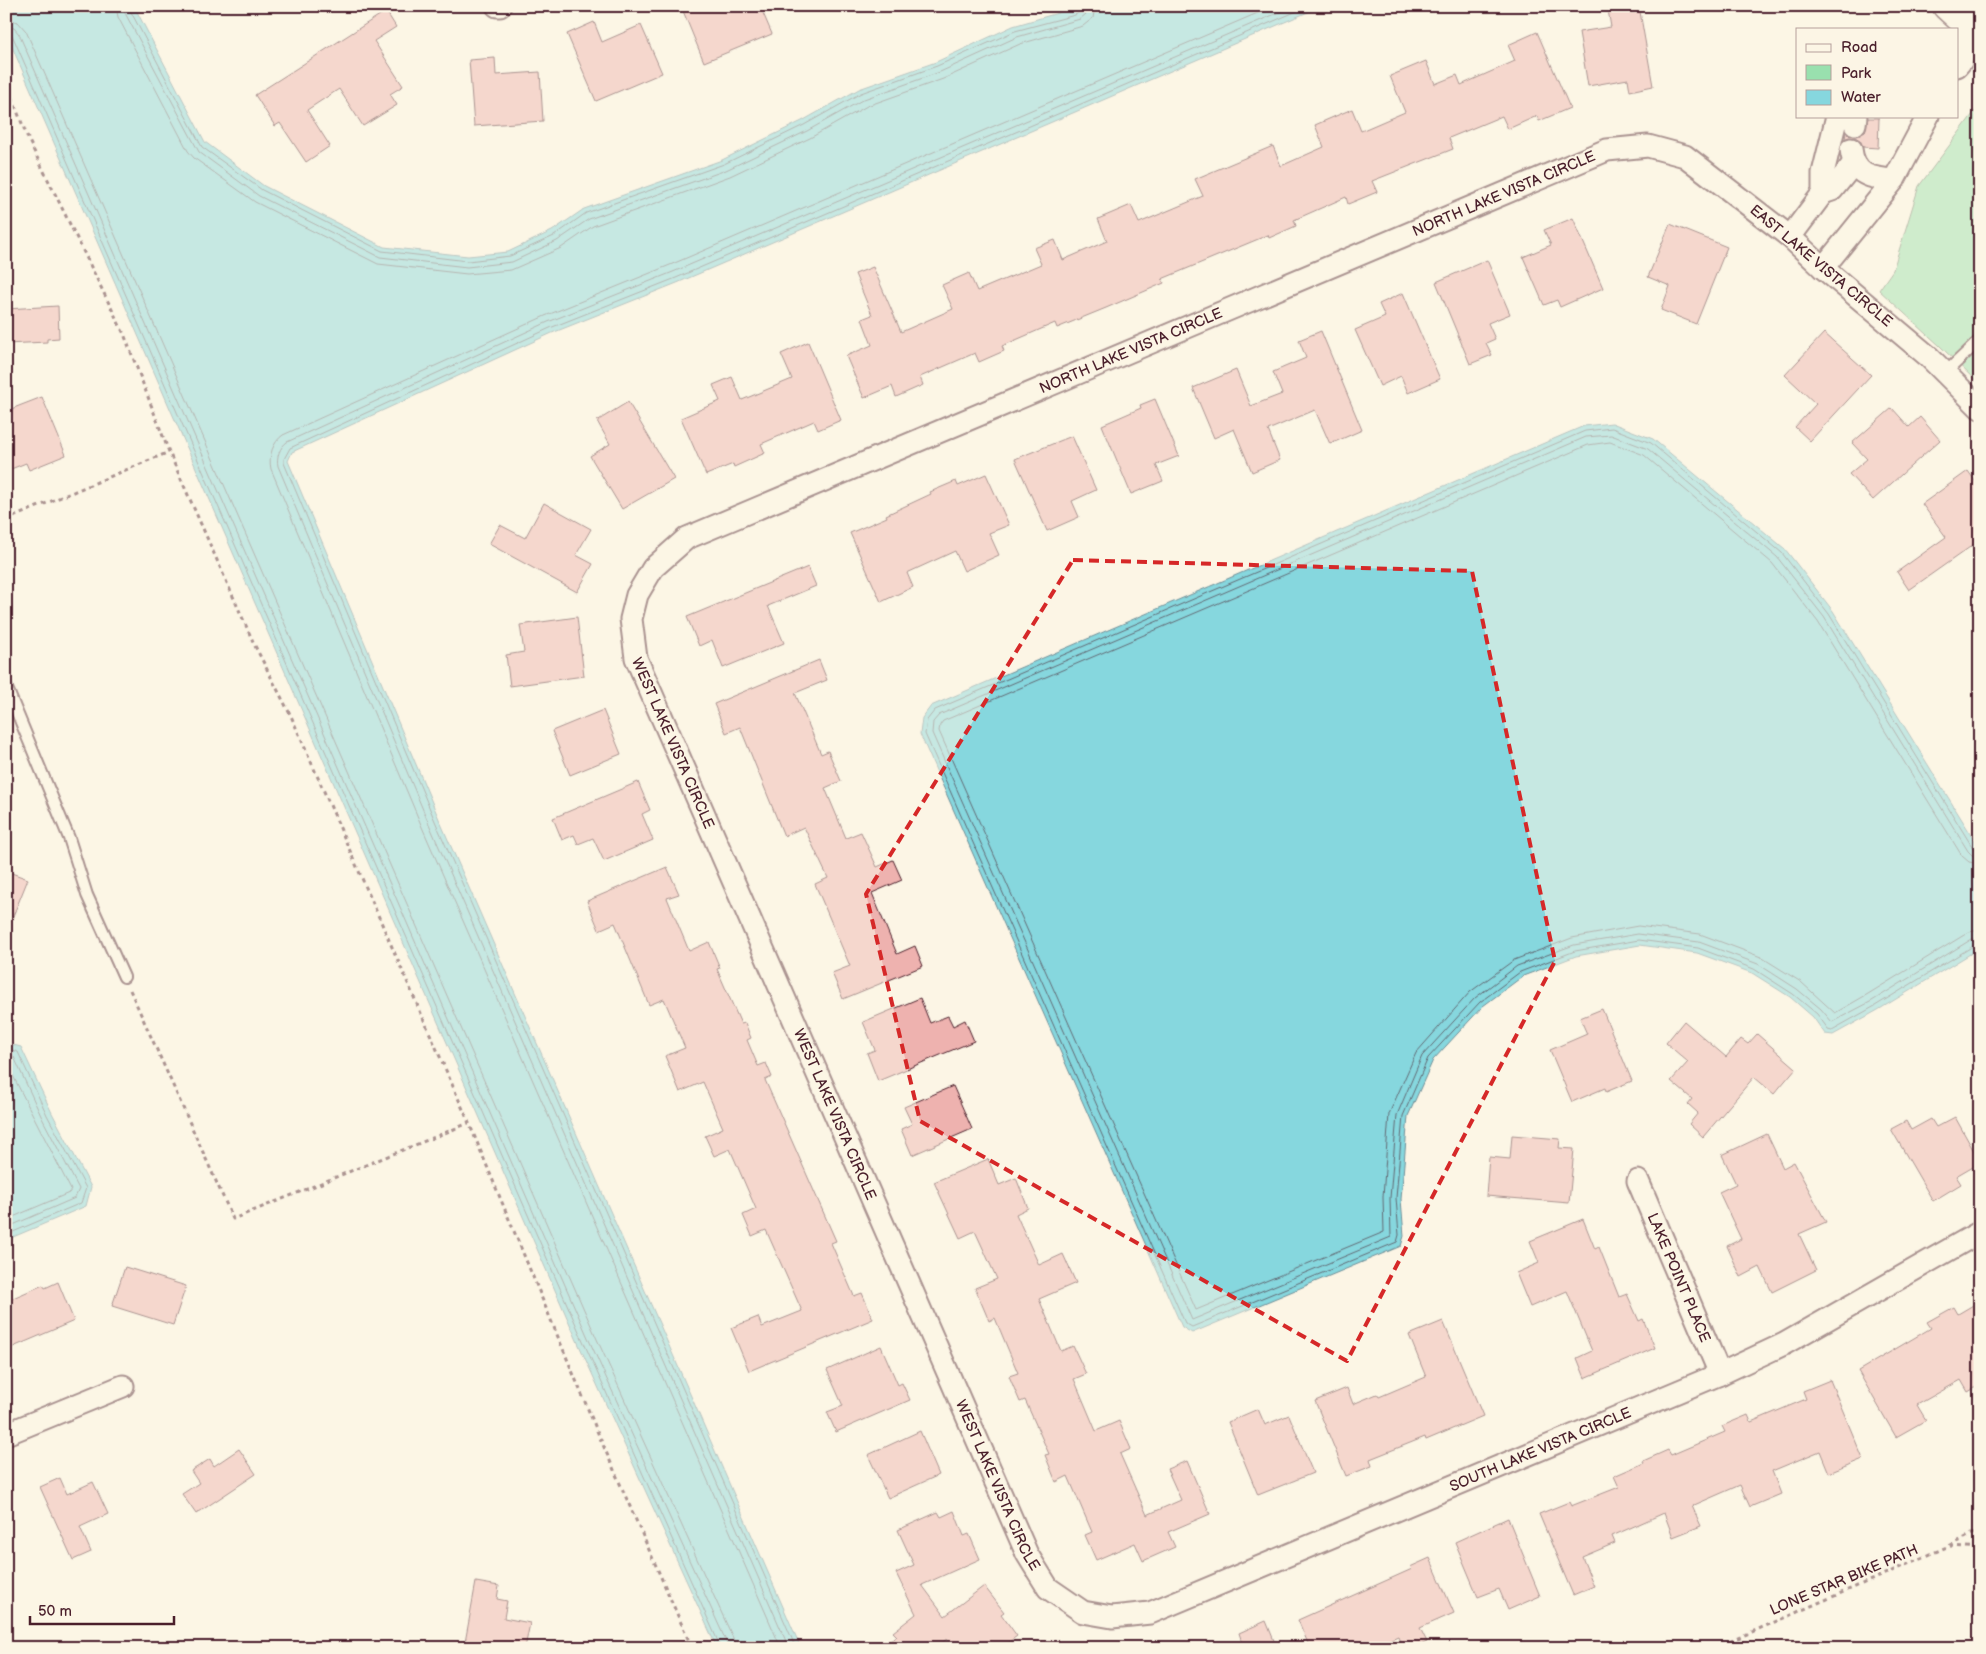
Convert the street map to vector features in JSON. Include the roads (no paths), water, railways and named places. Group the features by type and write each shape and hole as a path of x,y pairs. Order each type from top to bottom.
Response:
{"main road":[{"path":"1947,6 1971,28"}],"street":[{"path":"1958,65 1962,60 1971,28"},
{"path":"1823,268 1894,180 1927,118"},
{"path":"1823,193 1823,173 1849,119"},
{"name":"EAST LAKE VISTA CIRCLE","path":"1648,146 1685,156 1790,236 1823,268 1928,357 1980,408"},
{"name":"NORTH LAKE VISTA CIRCLE","path":"637,595 653,568 688,538 1607,150 1648,146"},
{"path":"1790,236 1823,193 1832,190 1853,156 1865,175 1873,178 1894,180"},
{"name":"WEST LAKE VISTA CIRCLE","path":"637,595 631,619 636,658 1028,1554 1048,1588 1082,1612"},
{"name":"LAKE POINT PLACE","path":"1638,1181 1720,1374"},
{"name":"SOUTH LAKE VISTA CIRCLE","path":"1082,1612 1112,1617 1150,1613 1720,1374 1784,1344 1980,1232"},
{"path":"6,1434 122,1386"}],"lane":[{"path":"1945,373 1980,340"},
{"path":"6,686 69,838 88,895 124,977"}],"water":[{"path":"6,6 134,6 205,142 264,186 384,247 468,256 508,252 552,231 584,209 722,160 802,121 859,89 936,62 1013,26 1082,6 1322,6 677,283 552,333 292,452 288,461 439,819 801,1648 717,1648 579,1345 6,33"},
{"path":"1612,423 1653,439 1785,549 1833,611 1980,849 1980,948 1833,1035 1825,1034 1813,1017 1790,997 1752,973 1697,953 1640,945 1576,956 1523,976 1483,1006 1433,1060 1408,1116 1401,1199 1404,1236 1401,1246 1192,1333 1182,1327 920,734 922,718 931,706 1584,426"},
{"path":"6,1043 21,1047 52,1113 91,1187 86,1206 6,1240"}]}
